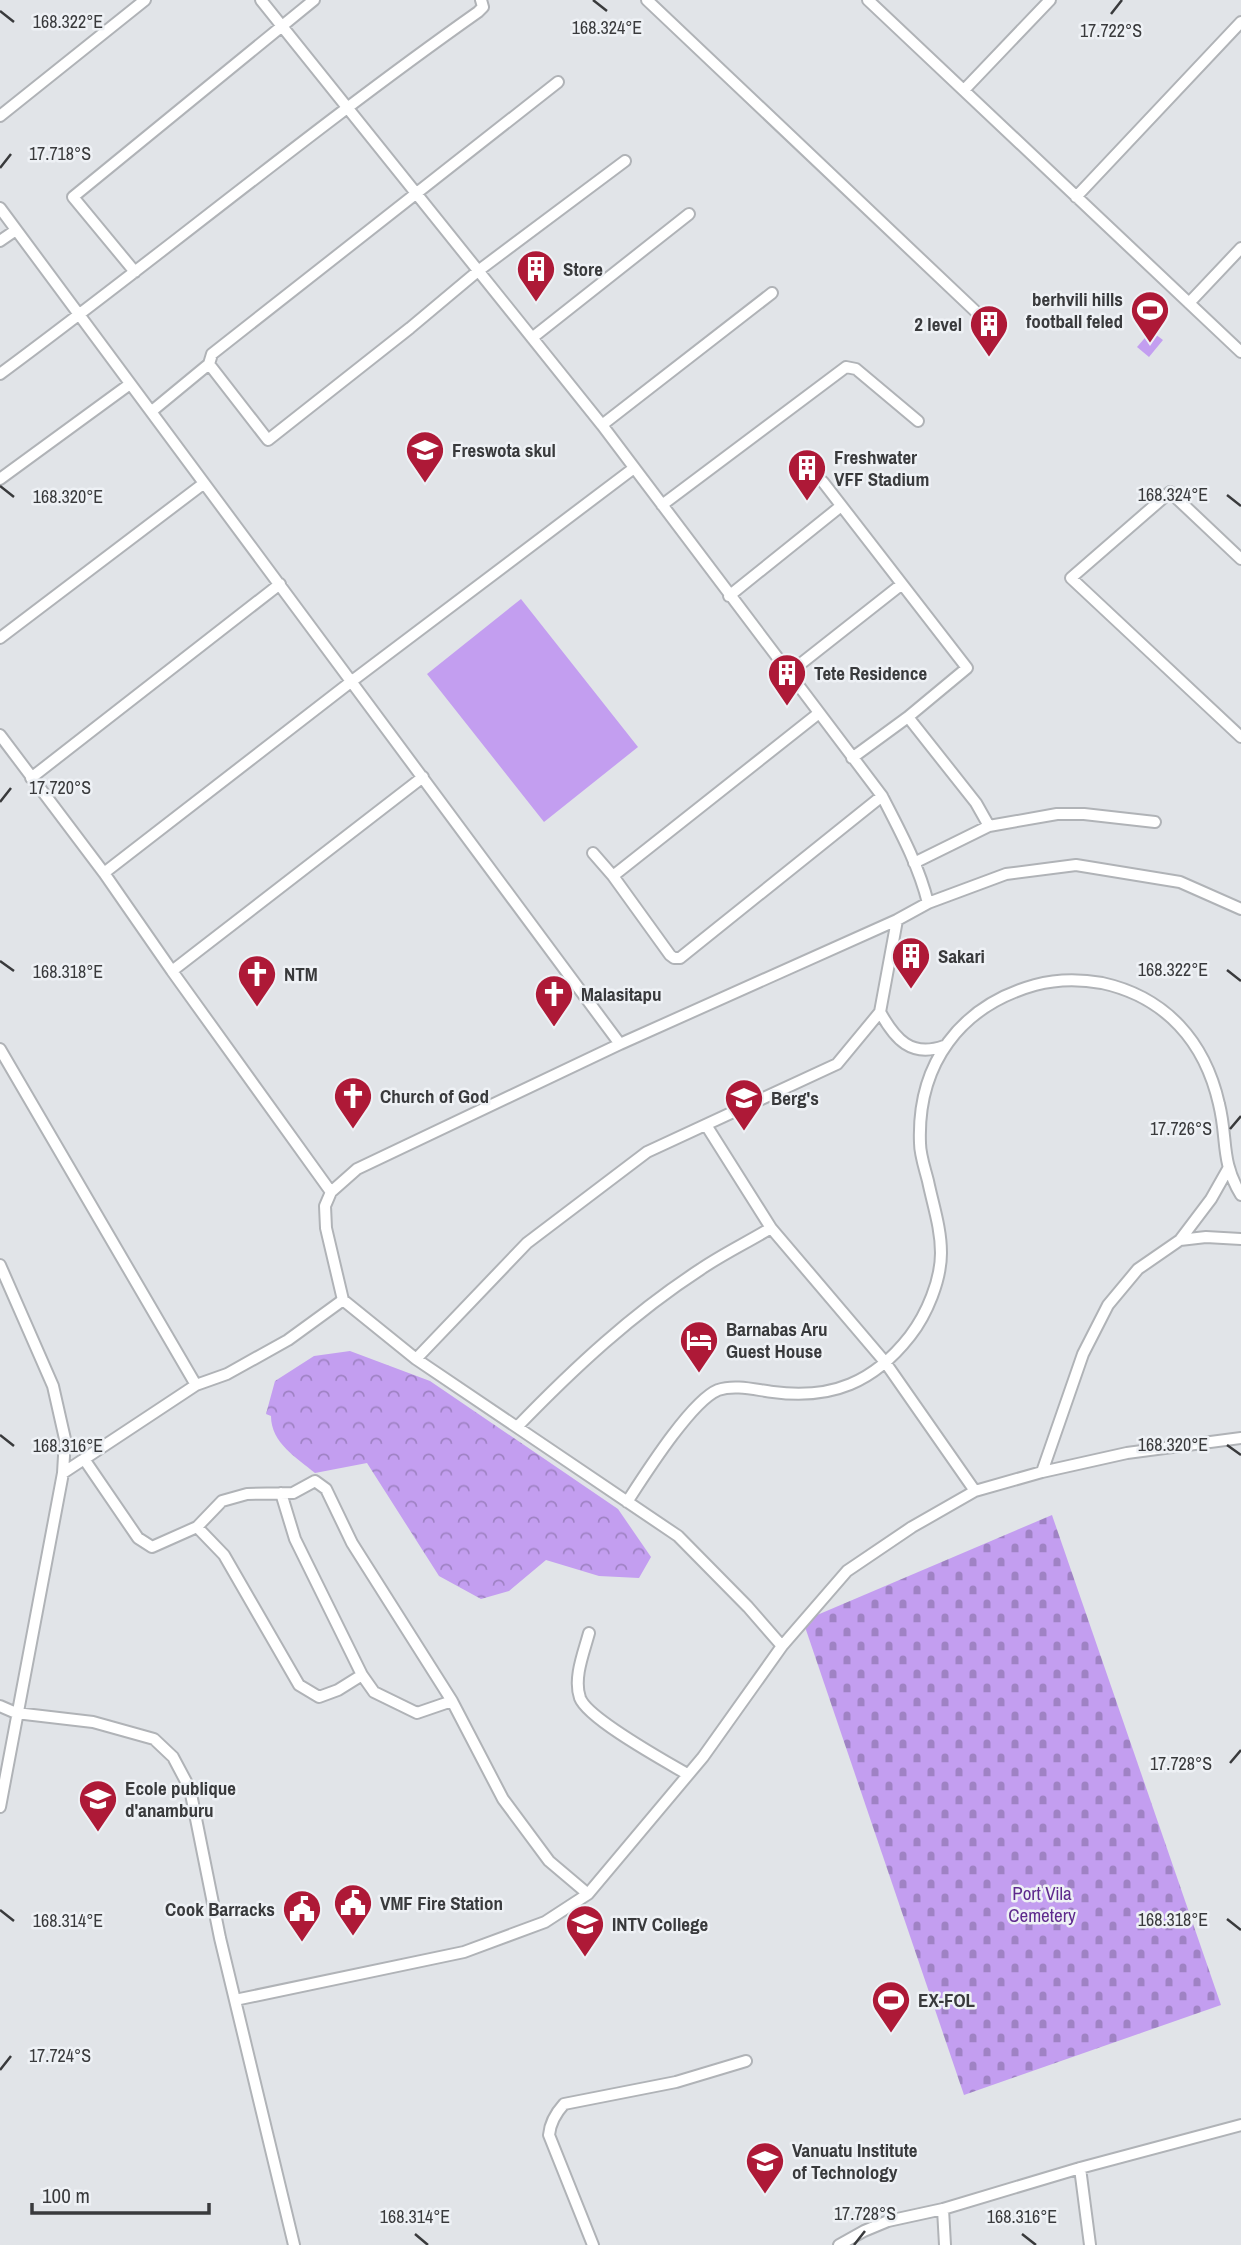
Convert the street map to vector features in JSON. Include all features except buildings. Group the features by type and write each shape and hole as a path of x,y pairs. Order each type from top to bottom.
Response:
{"street":[{"path":"0,116 145,0"},
{"path":"261,0 602,425 882,796 914,863 928,903"},
{"path":"135,272 73,197 314,0"},
{"path":"0,374 347,107 478,12 483,7 481,0"},
{"path":"647,0 991,326"},
{"path":"868,0 1241,352"},
{"path":"964,90 1050,0"},
{"path":"1076,197 1241,22"},
{"path":"152,411 209,364 212,355 558,82"},
{"path":"209,364 268,440 478,271 625,161"},
{"path":"0,208 620,1044"},
{"path":"532,338 689,214"},
{"path":"0,241 16,230"},
{"path":"1189,303 1241,248"},
{"path":"602,425 772,293"},
{"path":"662,505 846,367 856,369 918,421"},
{"path":"0,479 130,384"},
{"path":"104,873 634,468"},
{"path":"823,482 967,668 908,717 852,758"},
{"path":"0,638 203,484"},
{"path":"1241,559 1170,492 1071,578 1241,737"},
{"path":"729,596 841,506"},
{"path":"32,778 280,584"},
{"path":"789,673 902,584"},
{"path":"613,876 819,713"},
{"path":"908,717 976,803 989,826"},
{"path":"0,736 104,873 331,1192"},
{"path":"172,971 423,777"},
{"path":"593,853 613,876 670,955 680,958 882,796"},
{"path":"914,863 989,826 1057,814 1084,814 1154,822"},
{"path":"782,1646 678,1536 416,1359 343,1300 326,1228 326,1206 331,1192 357,1170 620,1044 897,920 928,903 1006,874 1076,865 1180,882 1241,909"},
{"path":"416,1359 527,1243 647,1152 837,1064 880,1012 897,920"},
{"path":"627,1502 654,1461 692,1412 709,1395 733,1387 811,1395 832,1391 857,1383 900,1348 923,1316 937,1277 941,1255 939,1226 920,1146 923,1102 944,1046 976,1013 993,1002 1016,991 1065,980 1089,981 1125,989 1157,1005 1184,1030 1204,1059 1219,1102 1228,1169 1241,1195"},
{"path":"880,1012 896,1037 908,1045 929,1052 944,1046"},
{"path":"0,1049 196,1385"},
{"path":"706,1125 771,1228 885,1362 975,1491"},
{"path":"1042,1472 1083,1354 1108,1305 1138,1269 1180,1240 1211,1199 1228,1169"},
{"path":"517,1427 558,1384 625,1325 701,1269 771,1228"},
{"path":"1180,1240 1206,1237 1241,1239"},
{"path":"0,1265 53,1386 65,1439 63,1473 0,1807"},
{"path":"63,1473 196,1385 228,1374 288,1340 343,1300"},
{"path":"235,2000 464,1952 545,1922 588,1894 704,1757 782,1646 847,1571 912,1527 975,1491 1042,1472 1127,1453 1241,1438"},
{"path":"84,1459 138,1538 152,1546 197,1527 222,1501 247,1494 293,1493 315,1481 326,1489 352,1543 452,1701 503,1798 549,1861 588,1894"},
{"path":"281,1493 295,1539 362,1675 374,1692 417,1713 452,1701"},
{"path":"197,1527 224,1555 299,1685 320,1697 338,1690 362,1675"},
{"path":"589,1633 577,1683 581,1700 593,1713 623,1735 687,1774"},
{"path":"0,1706 16,1713 93,1722 154,1739 173,1757 190,1789 220,1938 294,2245"},
{"path":"593,2245 549,2135 558,2111 564,2104 676,2082 746,2061"},
{"path":"839,2245 888,2221 943,2209 1080,2168 1241,2125"},
{"path":"1080,2168 1090,2245"},
{"path":"943,2209 945,2245"}],"green space":[{"name":"berhvili hills football feled","path":"1151,331 1163,340 1149,357 1137,347"},
{"path":"521,599 638,747 544,822 427,674"},
{"path":"350,1351 430,1381 618,1509 651,1557 639,1578 599,1576 546,1560 509,1591 481,1599 439,1576 367,1463 315,1473 280,1442 272,1426 271,1416 266,1414 275,1381 314,1356"},
{"name":"Port Vila Cemetery","path":"1052,1515 1221,2005 964,2095 803,1621"}],"place":[{"name":"Store","path":"536,303"},
{"name":"berhvili hills football feled","path":"1150,344"},
{"name":"2 level","path":"989,358"},
{"name":"Freswota skul","path":"425,484"},
{"name":"Freshwater VFF Stadium","path":"807,502"},
{"name":"Tete Residence","path":"787,707"},
{"name":"Sakari","path":"911,990"},
{"name":"NTM","path":"257,1008"},
{"name":"Malasitapu","path":"554,1028"},
{"name":"Church of God","path":"353,1130"},
{"name":"Berg's","path":"744,1132"},
{"name":"Barnabas Aru Guest House","path":"699,1374"},
{"name":"Ecole publique d'anamburu","path":"98,1833"},
{"name":"VMF Fire Station","path":"353,1937"},
{"name":"Cook Barracks","path":"302,1943"},
{"name":"INTV College","path":"585,1958"},
{"name":"EX-FOL","path":"891,2034"},
{"name":"Vanuatu Institute of Technology","path":"765,2195"}]}
